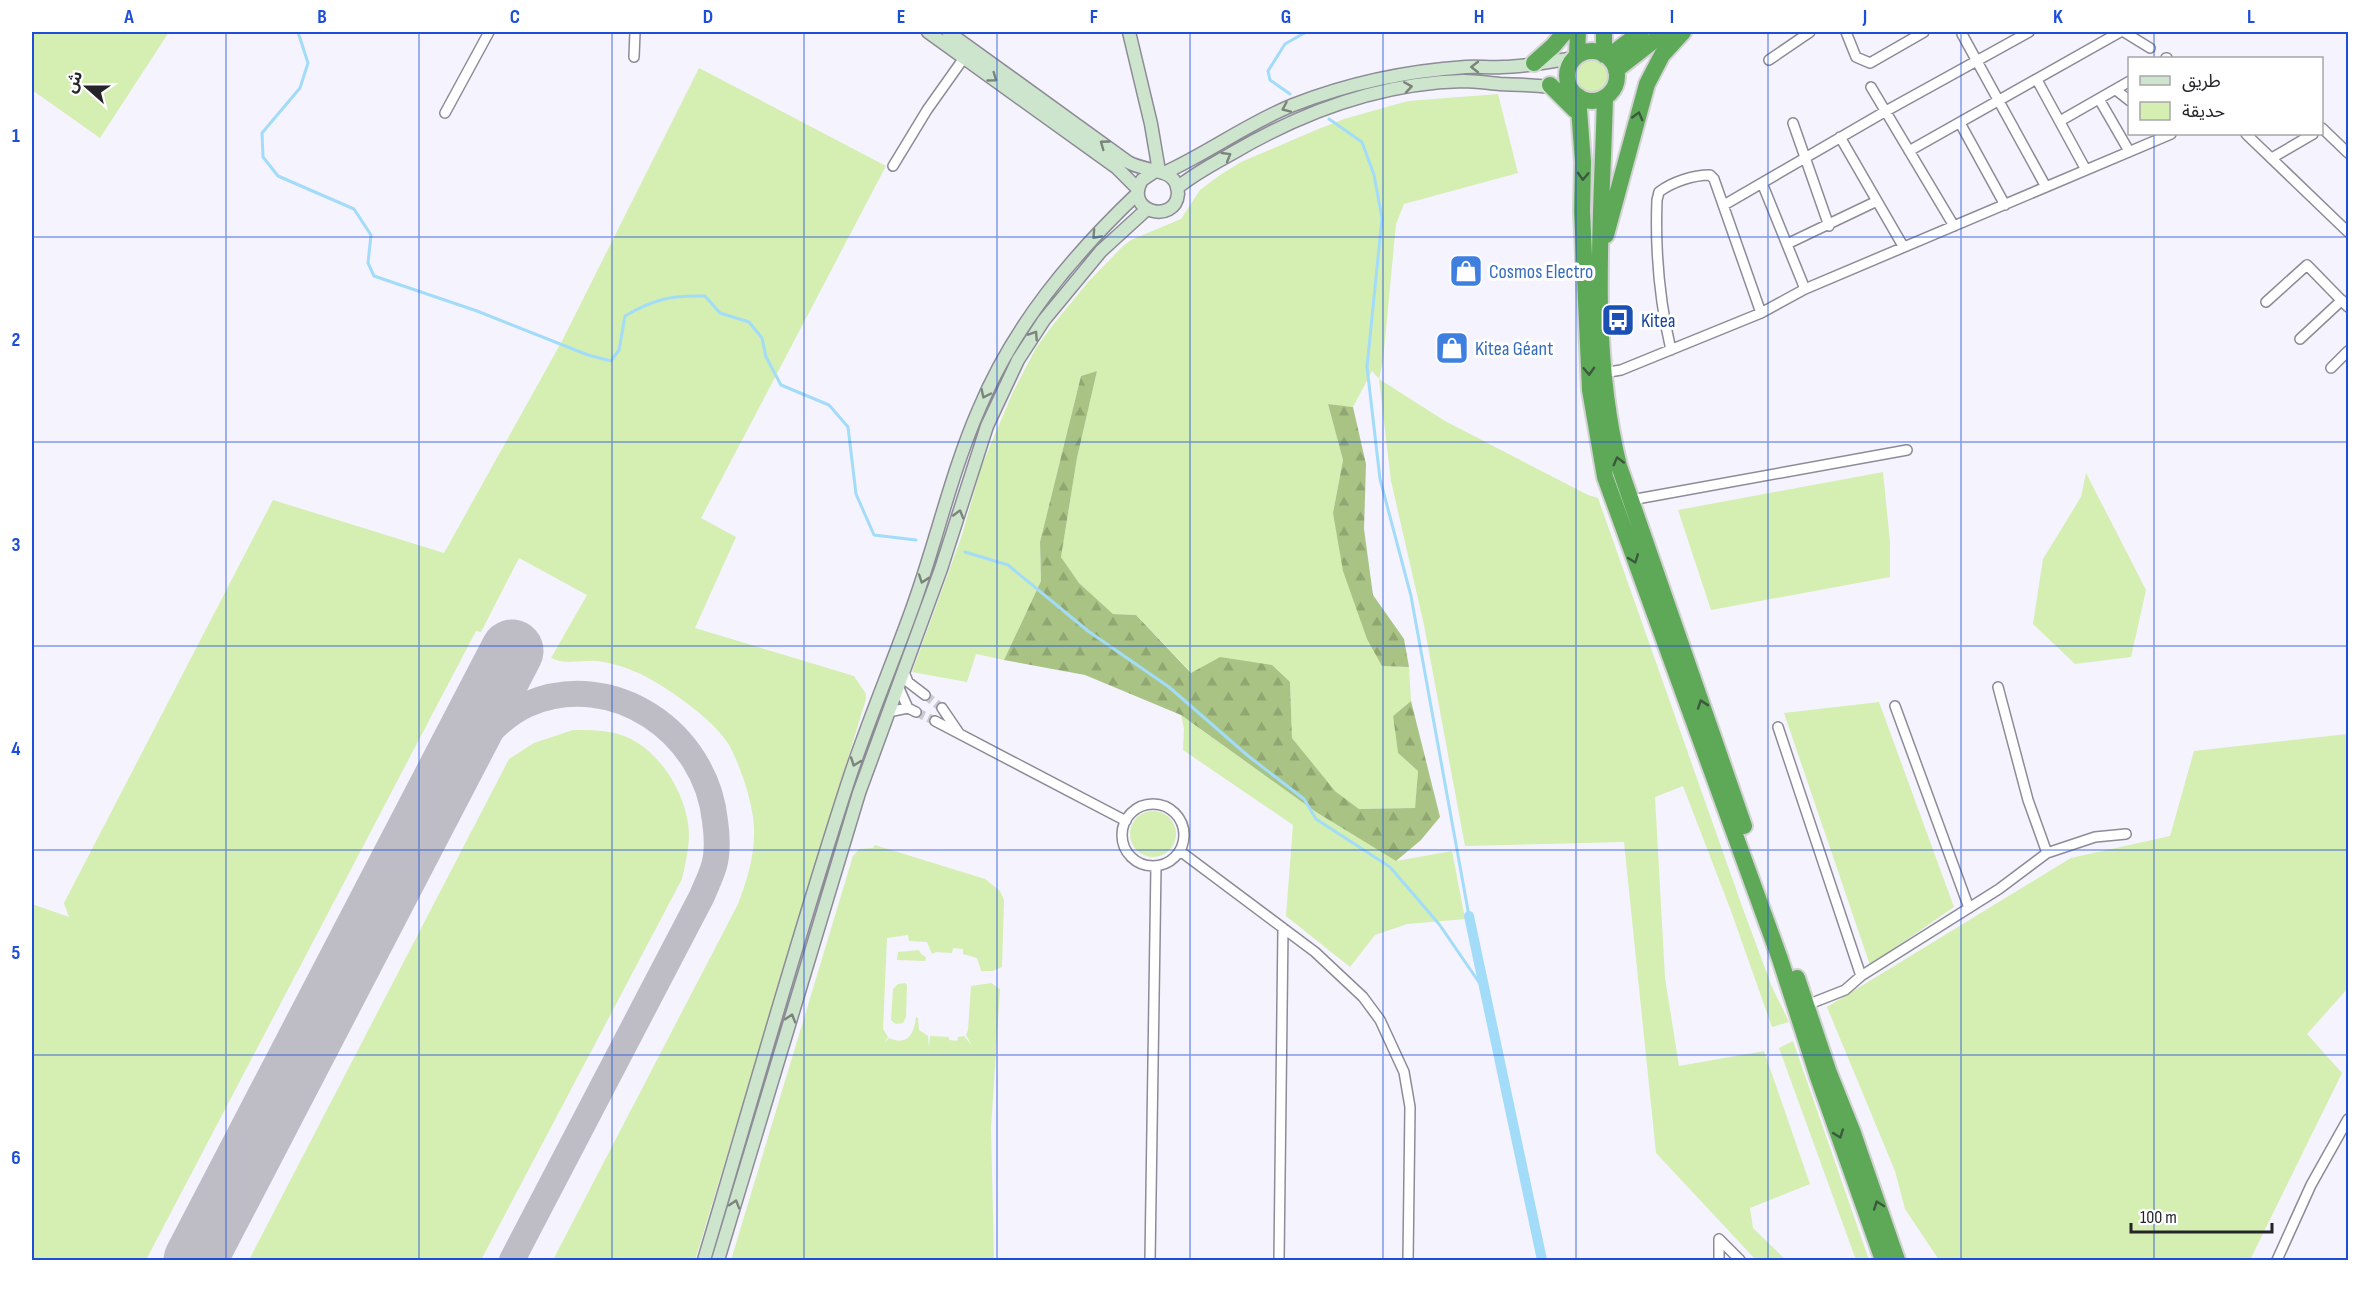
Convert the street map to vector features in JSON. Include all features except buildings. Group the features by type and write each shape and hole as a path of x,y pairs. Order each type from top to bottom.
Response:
{"highway":[{"path":"1533,63 1565,32"},
{"path":"1576,57 1578,32"},
{"path":"1575,93 1591,101 1605,97 1614,87 1604,32"},
{"path":"1609,60 1641,32"},
{"path":"1609,60 1665,32"},
{"path":"1600,253 1614,211 1647,84 1662,55 1683,32"},
{"path":"1609,60 1591,51 1576,57 1569,66 1567,76 1575,93 1580,117 1590,390 1605,477 1780,959 1818,1077 1883,1260"},
{"path":"1550,86 1570,103 1580,117"},
{"path":"1605,97 1600,253 1603,373 1614,445 1829,1073 1853,1133 1897,1260"}],"street":[{"path":"446,113 489,32"},
{"path":"634,32 634,57"},
{"path":"928,32 968,53 1128,162 1142,169 1159,172 1173,178 1178,188"},
{"path":"948,32 968,53 1117,168 1138,191 1140,202 1156,212 1167,210 1174,203 1178,188 1191,177 1271,131 1310,113 1370,95 1405,87 1464,81 1550,86 1575,93"},
{"path":"1129,32 1151,124 1159,172"},
{"path":"1769,60 1810,32"},
{"path":"1846,32 1856,57 1870,63 1924,32"},
{"path":"1724,205 1840,137 2029,32"},
{"path":"1909,151 2122,32 2150,48"},
{"path":"1962,34 2046,187"},
{"path":"893,166 927,110 968,53"},
{"path":"704,1260 855,762 927,565 959,462 990,384 1016,338 1046,294 1091,240 1138,191 1145,176 1159,172 1291,106 1391,75 1469,67 1504,68 1576,57"},
{"path":"2037,80 2086,170"},
{"path":"2060,121 2128,82"},
{"path":"1871,87 1953,226"},
{"path":"2116,90 2128,99"},
{"path":"2099,99 2129,152"},
{"path":"1793,123 1829,226"},
{"path":"1960,123 2005,205"},
{"path":"2323,129 2349,153"},
{"path":"1603,373 1621,370 1761,313 1805,289 1903,246 2167,135"},
{"path":"2247,135 2349,232"},
{"path":"2272,158 2311,135"},
{"path":"1840,137 1903,246"},
{"path":"1671,350 1658,286 1656,248 1659,192 1666,187 1695,176 1710,176 1714,179 1761,313"},
{"path":"1762,183 1805,289"},
{"path":"1787,244 1829,226 1877,201"},
{"path":"718,1260 851,820 941,570 979,448 1007,382 1031,340 1059,300 1101,251 1147,208"},
{"path":"2266,302 2307,265 2345,304 2300,339"},
{"path":"2331,368 2349,351"},
{"path":"1631,500 1907,450"},
{"path":"904,672 908,682 924,695"},
{"path":"888,712 912,710 898,686"},
{"path":"1998,687 2028,800 2047,852"},
{"path":"1895,706 1969,908"},
{"path":"942,708 958,733"},
{"path":"935,721 1126,821"},
{"path":"1778,727 1861,976"},
{"path":"1160,804 1169,808 1177,814 1184,832 1184,842 1180,851 1170,862 1156,866 1138,862 1125,848 1123,830 1126,821 1140,807 1160,804"},
{"path":"838,817 851,820"},
{"path":"833,832 846,836"},
{"path":"1807,1005 1845,990 1861,976 1999,889 2047,852 2095,837 2126,834"},
{"path":"1180,851 1315,952 1363,997 1380,1020 1404,1072 1410,1107 1408,1260"},
{"path":"1150,1260 1156,866"},
{"path":"1279,1260 1282,928"},
{"path":"2277,1260 2311,1185 2349,1119"},
{"path":"1719,1260 1719,1239 1740,1260"}],"green space":[{"path":"32,32 169,32 100,138 32,90"},
{"path":"1594,59 1606,64 1611,76 1606,88 1594,93 1582,88 1577,76 1582,64"},
{"path":"699,68 886,166 701,518 736,537 695,628 854,676 866,694 866,699 695,1260 553,1260 738,904 749,872 753,847 754,827 750,803 739,766 729,745 712,725 687,703 632,670 601,662 567,662 551,658 587,595 519,558 481,632 476,631 146,1260 32,1260 32,904 69,917 64,903 273,500 444,553 562,341"},
{"path":"1498,94 1518,173 1404,204 1396,224 1383,361 1379,379 1372,371 1353,407 1328,404 1343,460 1333,513 1382,666 1409,667 1411,701 1393,716 1398,753 1418,771 1415,808 1359,809 1335,791 1292,738 1290,682 1220,657 1192,673 1136,615 1113,614 1079,583 1061,557 1077,458 1097,371 1081,376 1040,542 1041,581 1004,660 976,654 967,682 912,672 961,538 982,465 1013,392 1036,348 1052,326 1088,282 1122,247 1131,240 1181,219 1200,190 1241,162 1316,130 1344,119 1408,101"},
{"path":"1097,371 1077,458 1061,557 1079,583 1113,614 1136,615 1191,673 1220,657 1272,665 1290,682 1292,738 1335,791 1359,809 1415,808 1418,771 1398,753 1393,716 1411,701 1440,817 1421,840 1396,861 1316,812 1181,715 1085,675 1004,660 1041,581 1040,542 1081,376"},
{"path":"1379,379 1445,421 1588,495 1598,498 1743,909 1772,987 1789,1022 1772,1027 1683,786 1655,797 1665,978 1679,1066 1764,1051 1810,1184 1750,1208 1753,1228 1786,1260 1756,1260 1656,1153 1624,842 1465,846 1424,625 1391,481"},
{"path":"1328,404 1353,407 1366,464 1364,529 1373,595 1404,639 1409,667 1382,666 1367,639 1343,571 1333,513 1343,460"},
{"path":"1883,472 1890,542 1890,577 1711,610 1678,510"},
{"path":"2086,473 2146,590 2131,657 2075,664 2033,624 2043,559 2081,497"},
{"path":"1879,702 1954,907 1870,965 1784,713"},
{"path":"1181,715 1316,812 1396,861 1452,851 1465,919 1407,924 1375,935 1350,967 1286,916 1293,825 1183,750 1184,729"},
{"path":"573,730 606,731 624,736 648,750 658,760 675,784 685,810 689,830 686,858 682,879 481,1260 249,1260 509,759 534,743"},
{"path":"2348,734 2348,988 2307,1034 2342,1073 2250,1260 1939,1260 1905,1209 1895,1171 1827,1007 2071,858 2170,836 2194,751"},
{"path":"1153,811 1162,812 1169,818 1175,825 1175,843 1169,850 1162,856 1153,857 1144,856 1137,850 1131,843 1130,834 1131,825 1137,818 1144,812"},
{"path":"875,845 985,879 1000,891 1004,900 1002,967 993,971 981,971 977,958 963,954 963,949 953,948 952,953 932,954 927,942 909,941 908,935 887,938 883,1029 888,1037 884,1043 889,1038 905,1040 911,1034 916,1017 919,1030 928,1036 929,1048 930,1036 949,1037 949,1040 957,1041 958,1037 964,1036 972,1046 966,1035 971,986 991,983 1000,989 991,1128 994,1260 731,1260 853,856 859,849 873,848"},
{"path":"919,950 926,957 925,961 897,960 898,952"},
{"path":"898,984 907,985 906,1017 903,1023 896,1024 891,1020 893,989"},
{"path":"1793,1041 1869,1260 1856,1260 1779,1048"}],"waterway":[{"path":"298,32 308,63 300,88 262,133 263,157 278,176 354,209 371,235 368,263 374,276 477,311 588,355 611,361 619,350 625,316 664,299 705,296 720,313 749,322 762,338 766,357 781,385 829,405 848,427 856,494 874,535 916,540"},
{"path":"1290,94 1270,80 1268,71 1285,44 1306,32"},
{"path":"1329,119 1362,142 1374,175 1382,218 1367,367 1380,479 1411,596 1469,916"},
{"path":"965,552 1008,565 1088,631 1169,687 1247,755 1304,799 1316,819 1390,867 1439,924 1483,988"},
{"path":"1469,916 1542,1260"}],"taxiway":[{"path":"436,798 477,745 514,711 528,704 560,695 592,695 622,702 650,716 674,735 694,760 708,789 715,821 717,844 715,861 702,896 512,1260"}],"runway":[{"path":"195,1260 512,651"}],"tunnel":[{"path":"925,695 942,708"},
{"path":"916,712 935,721"}],"place":[{"name":"Cosmos Electro","path":"1466,271"},
{"name":"Kitea","path":"1618,320"},
{"name":"Kitea Géant","path":"1452,348"}]}
